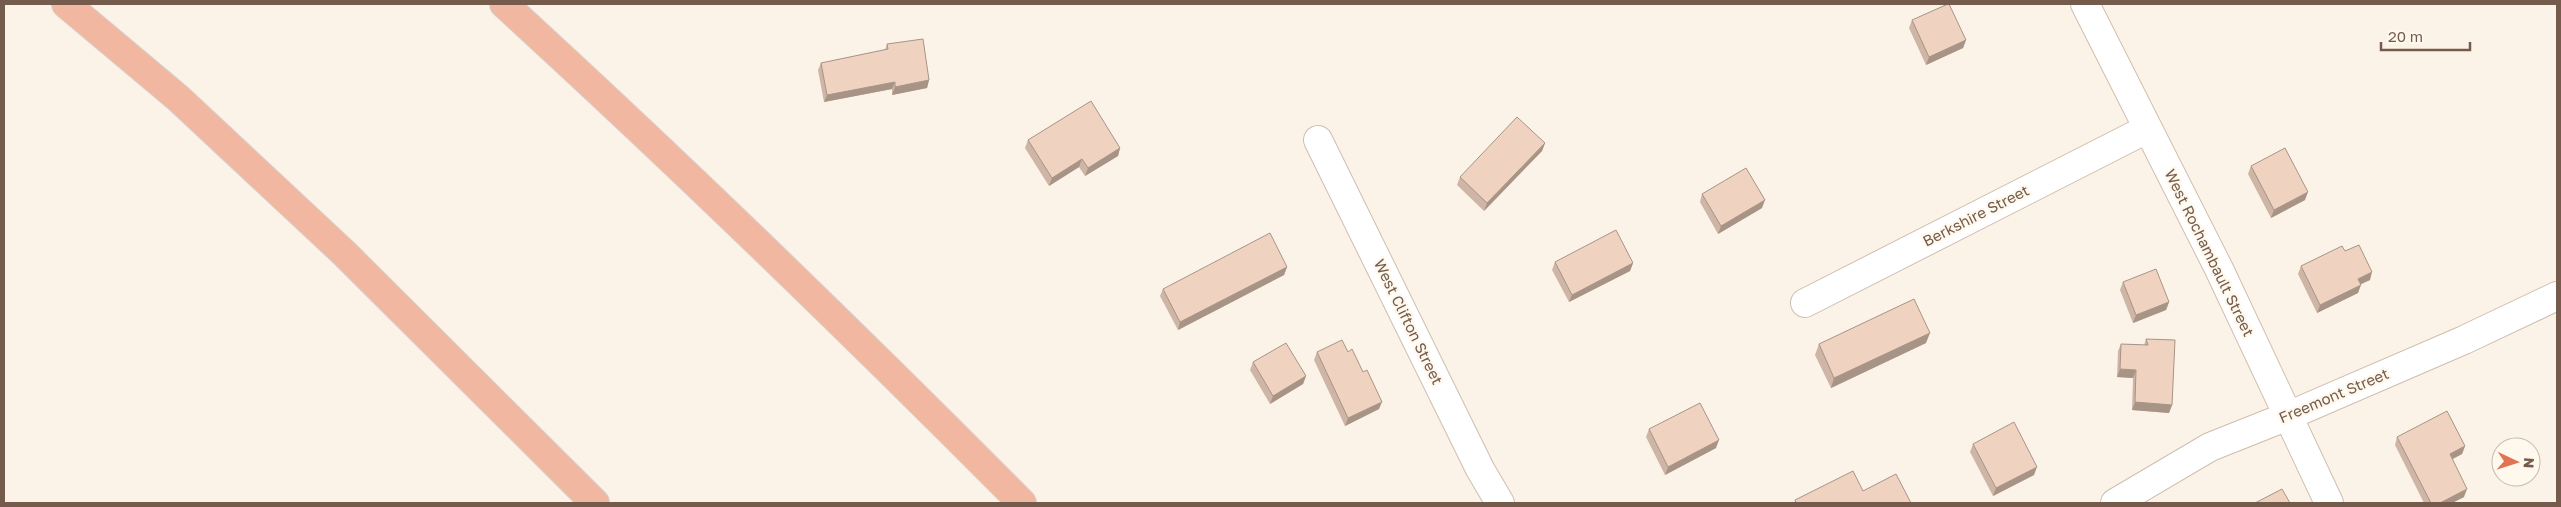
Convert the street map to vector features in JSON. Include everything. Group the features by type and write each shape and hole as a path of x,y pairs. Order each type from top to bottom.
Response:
{"highway":[{"path":"66,4 178,98 337,247 595,503"},
{"path":"504,4 615,106 842,323 1022,503"}],"street":[{"name":"West Rochambault Street","path":"2085,4 2219,269 2329,503"},
{"name":"Berkshire Street","path":"1805,303 2147,129"},
{"name":"West Clifton Street","path":"1318,140 1480,469 1500,503"},
{"name":"Freemont Street","path":"2115,503 2210,447 2288,416 2464,340 2557,296"}],"building":[{"path":"1948,4 1966,40 1929,57 1912,20"},
{"path":"923,39 929,80 895,87 895,82 827,95 821,63 888,49 887,44"},
{"path":"1091,101 1120,148 1088,168 1082,159 1052,178 1028,140"},
{"path":"1517,117 1545,143 1487,203 1460,177"},
{"path":"2285,148 2308,192 2274,210 2251,166"},
{"path":"1746,168 1765,200 1721,226 1702,194"},
{"path":"1616,230 1633,263 1572,295 1555,262"},
{"path":"1270,233 1287,267 1180,322 1163,289"},
{"path":"2359,245 2372,272 2358,279 2361,285 2320,305 2301,266 2342,246 2345,251"},
{"path":"2156,269 2169,302 2136,315 2123,282"},
{"path":"1914,299 1930,333 1834,378 1819,344"},
{"path":"2146,339 2175,340 2172,405 2135,402 2136,370 2120,369 2121,344 2148,345"},
{"path":"1342,340 1348,352 1352,349 1363,372 1367,370 1382,402 1348,418 1317,352"},
{"path":"1286,343 1306,376 1273,396 1253,362"},
{"path":"1700,403 1719,440 1668,467 1649,429"},
{"path":"2447,411 2465,446 2450,454 2467,489 2440,503 2431,503 2397,437"},
{"path":"2014,422 2037,467 1996,488 1973,444"},
{"path":"1853,471 1863,491 1896,474 1911,503 1796,503 1795,500"},
{"path":"2282,489 2290,503 2255,503"}]}
